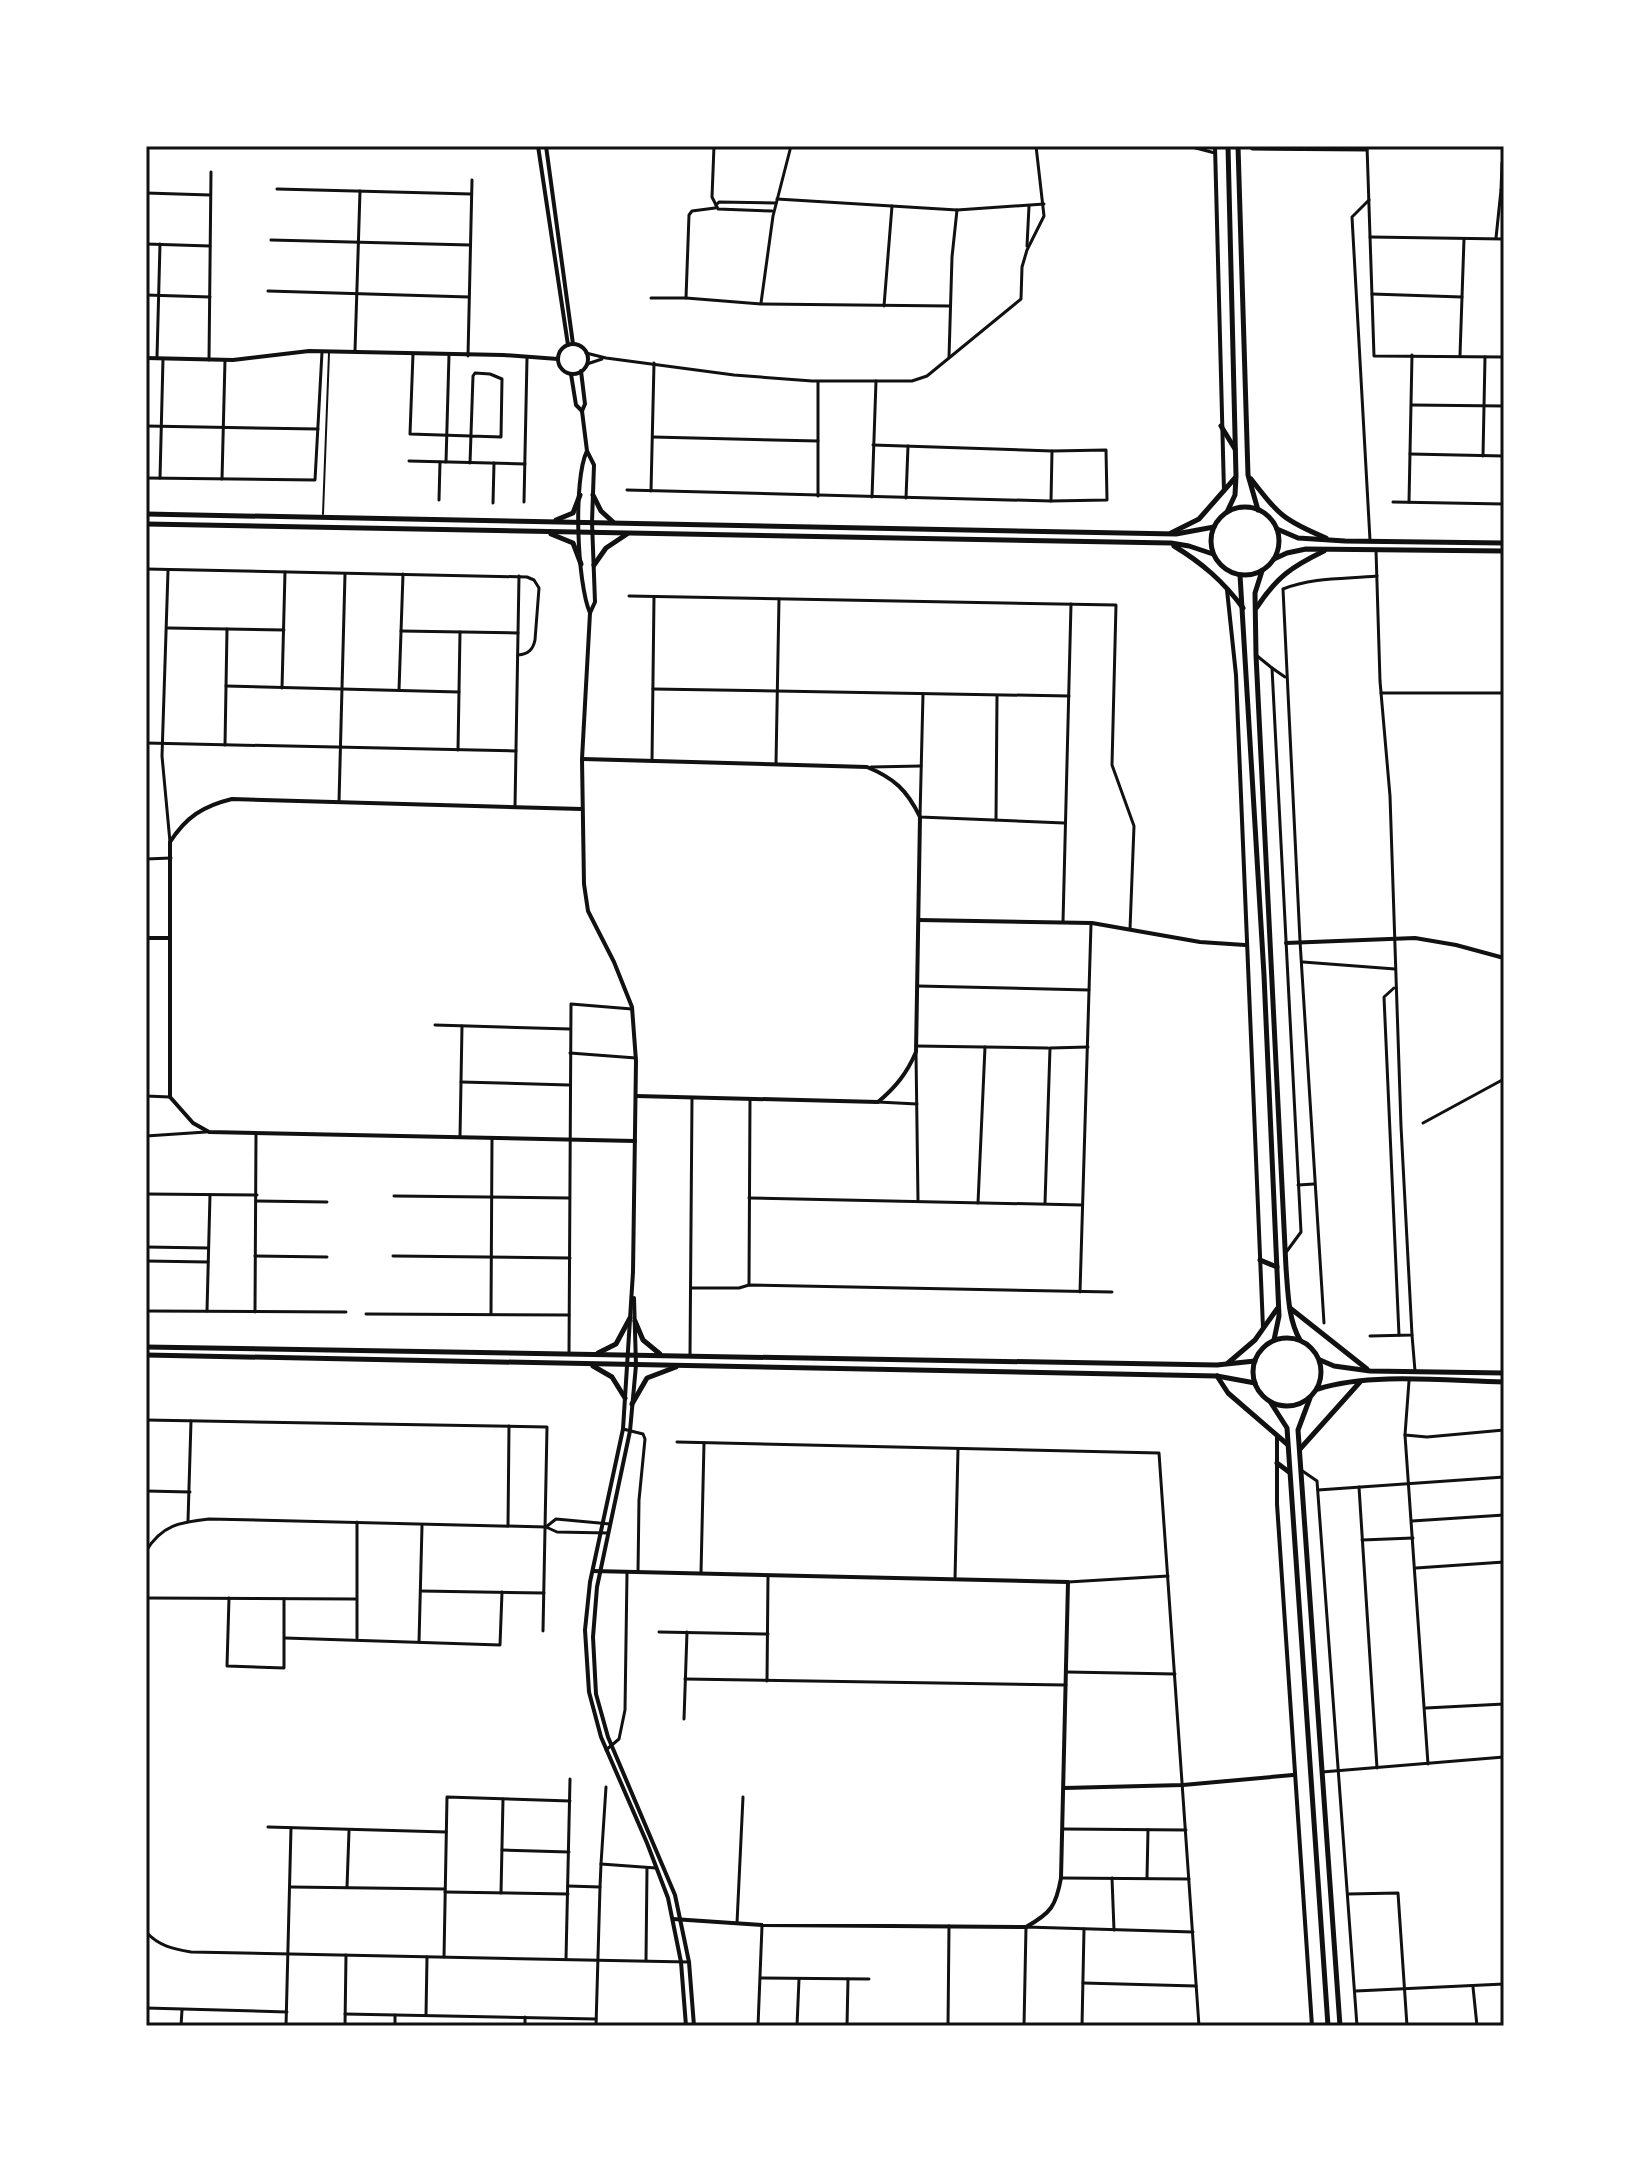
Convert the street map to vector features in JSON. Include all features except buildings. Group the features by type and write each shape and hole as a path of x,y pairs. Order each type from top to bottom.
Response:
{"main road":[{"path":"1228,146 1236,476 1235,495 1211,534 1213,554 1222,567 1240,575 1262,571"},
{"path":"1238,146 1248,475 1258,510"},
{"path":"1221,426 1236,450"},
{"path":"1248,475 1279,514 1332,540"},
{"path":"1170,534 1199,519 1236,476"},
{"path":"547,522 573,513 580,495"},
{"path":"593,495 605,516 615,523"},
{"path":"1227,512 1240,507 1258,510 1268,516 1277,529 1279,546 1274,559"},
{"path":"146,514 1170,534 1214,527"},
{"path":"146,524 1171,543 1213,554"},
{"path":"1277,529 1298,538 1504,543"},
{"path":"542,531 570,539 581,564"},
{"path":"594,565 606,548 628,533"},
{"path":"1171,543 1226,585 1244,608"},
{"path":"1255,609 1279,578 1294,566 1329,549"},
{"path":"1300,1340 1290,1308 1286,1252 1255,593 1262,571 1274,559 1287,553 1329,549 1504,551"},
{"path":"1240,575 1247,657 1277,1267 1279,1319 1274,1340"},
{"path":"1260,1260 1277,1267"},
{"path":"1228,1364 1263,1330 1278,1307"},
{"path":"1290,1308 1370,1371"},
{"path":"593,1354 616,1344 632,1319 643,1340 661,1355"},
{"path":"1328,2026 1287,1428 1255,1383 1258,1353 1274,1340 1292,1338 1311,1347 1319,1360 1321,1377 1298,1430 1340,2026"},
{"path":"146,1347 1228,1364 1255,1361"},
{"path":"146,1355 1217,1376 1255,1383"},
{"path":"1319,1360 1334,1366 1370,1371 1504,1373"},
{"path":"589,1364 612,1377 625,1398"},
{"path":"632,1404 647,1378 681,1365"},
{"path":"1217,1376 1228,1393 1288,1444"},
{"path":"1316,1390 1361,1381 1504,1382"},
{"path":"1300,1449 1361,1381"},
{"path":"1271,1403 1293,1406 1310,1398"},
{"path":"1277,1463 1290,1473"}],"street":[{"path":"538,146 570,345"},
{"path":"546,146 570,345"},
{"path":"714,146 712,197 716,206"},
{"path":"761,304 774,211 791,146"},
{"path":"570,345 606,358 734,375 818,382 912,381 927,376 1021,299 1022,267 1040,225 1044,204 1036,146"},
{"path":"1188,146 1215,153"},
{"path":"1215,146 1224,492"},
{"path":"1252,149 1367,148 1374,356 1504,357"},
{"path":"1495,239 1504,163"},
{"path":"209,360 211,172"},
{"path":"468,356 472,180"},
{"path":"277,189 471,194"},
{"path":"355,353 360,191"},
{"path":"146,193 210,195"},
{"path":"1369,200 1352,217 1370,541"},
{"path":"716,206 719,202 776,201 957,210 1044,204"},
{"path":"686,298 689,215 692,211 716,206 774,211"},
{"path":"884,306 892,206"},
{"path":"1027,250 1029,206"},
{"path":"949,358 957,210"},
{"path":"1370,237 1504,239"},
{"path":"1460,356 1464,239"},
{"path":"271,240 470,245"},
{"path":"146,244 210,246"},
{"path":"160,244 160,478"},
{"path":"268,291 469,297"},
{"path":"1372,294 1462,297"},
{"path":"146,295 210,297"},
{"path":"651,298 761,304 950,306"},
{"path":"570,345 562,349 558,359 562,370 571,374 581,371 587,364 606,358"},
{"path":"146,478 315,480 322,352"},
{"path":"146,358 225,360 329,352 558,359"},
{"path":"322,517 329,352"},
{"path":"586,353 587,364"},
{"path":"413,354 410,434 447,435 471,436 501,437 502,379 475,373 473,376 471,436 470,463"},
{"path":"446,462 449,355"},
{"path":"1409,502 1412,355"},
{"path":"524,502 527,357"},
{"path":"1483,456 1485,357"},
{"path":"222,479 225,360"},
{"path":"651,492 654,363"},
{"path":"581,371 587,451 594,465 592,532 595,602 590,613 582,759 584,884 588,911 614,962 632,1009 636,1058 632,1319 623,1429 593,1571 585,1630 589,1692 606,1750 657,1868 673,1919 681,1962 686,2026"},
{"path":"571,374 576,405 582,411"},
{"path":"872,497 876,381"},
{"path":"818,382 818,496"},
{"path":"1411,405 1504,406"},
{"path":"146,426 318,429"},
{"path":"653,437 818,441"},
{"path":"627,490 1107,500 1106,450 873,445"},
{"path":"906,498 908,446"},
{"path":"587,451 580,464 579,532 584,600 590,613"},
{"path":"1051,501 1052,451"},
{"path":"1410,454 1504,456"},
{"path":"409,461 525,464"},
{"path":"439,500 440,462"},
{"path":"493,503 494,463"},
{"path":"1393,502 1504,504"},
{"path":"1376,549 1415,1371"},
{"path":"146,569 519,576 534,580 539,588 533,648 529,653 518,655"},
{"path":"168,570 163,743 171,858 170,1097 193,1123 209,1132"},
{"path":"282,688 285,572"},
{"path":"339,802 345,573"},
{"path":"399,690 403,574"},
{"path":"515,807 519,576"},
{"path":"1324,1323 1300,941 1283,589 1327,578 1377,576"},
{"path":"1226,585 1236,675 1263,1330"},
{"path":"629,596 1116,605 1112,765 1134,826 1130,929"},
{"path":"652,761 654,597"},
{"path":"776,764 779,599"},
{"path":"1063,922 1071,604"},
{"path":"166,628 284,630"},
{"path":"225,745 227,629"},
{"path":"401,631 518,633"},
{"path":"458,750 460,632"},
{"path":"1256,655 1287,679"},
{"path":"1236,675 1247,657"},
{"path":"1272,668 1301,1232 1286,1252"},
{"path":"226,686 459,692"},
{"path":"653,689 1069,696"},
{"path":"1381,693 1504,693"},
{"path":"918,1201 916,1049 923,694"},
{"path":"996,820 997,695"},
{"path":"146,743 516,751"},
{"path":"582,759 921,766"},
{"path":"867,767 889,776 903,787 920,817"},
{"path":"170,842 194,812 232,799 582,809"},
{"path":"920,817 1066,823"},
{"path":"146,859 171,858"},
{"path":"919,920 1092,923 1200,942 1245,945"},
{"path":"1080,1292 1092,923"},
{"path":"146,938 170,938"},
{"path":"1286,943 1415,938 1504,958"},
{"path":"1302,962 1395,969"},
{"path":"918,986 1089,990"},
{"path":"1396,987 1384,997 1399,1335"},
{"path":"569,1354 571,1004 632,1009"},
{"path":"435,1025 570,1029"},
{"path":"460,1137 462,1026"},
{"path":"978,1203 985,1047"},
{"path":"916,1049 1088,1047"},
{"path":"1045,1204 1050,1048"},
{"path":"878,1102 907,1073 916,1049"},
{"path":"570,1053 636,1058"},
{"path":"1423,1123 1504,1079"},
{"path":"461,1082 569,1085"},
{"path":"146,1096 170,1097"},
{"path":"636,1096 917,1104"},
{"path":"690,1356 692,1098"},
{"path":"749,1285 750,1099"},
{"path":"146,1136 209,1132 635,1141"},
{"path":"255,1312 256,1133"},
{"path":"491,1314 492,1138"},
{"path":"1298,1185 1315,1184"},
{"path":"146,1194 257,1195"},
{"path":"207,1311 210,1195"},
{"path":"394,1196 569,1198"},
{"path":"749,1198 1083,1205"},
{"path":"256,1201 327,1202"},
{"path":"146,1247 208,1248"},
{"path":"255,1256 327,1257"},
{"path":"393,1256 570,1258"},
{"path":"146,1261 208,1262"},
{"path":"692,1288 739,1288 749,1285 1112,1292"},
{"path":"146,1311 346,1312"},
{"path":"366,1314 569,1315"},
{"path":"632,1319 636,1365 630,1431 597,1587 593,1637 596,1694 612,1747 670,1881 689,1962 694,2026"},
{"path":"1370,1336 1412,1335"},
{"path":"1409,1381 1405,1435 1428,1764"},
{"path":"146,1420 547,1427 543,1631"},
{"path":"188,1521 191,1421"},
{"path":"508,1526 509,1426"},
{"path":"623,1429 643,1434 645,1439 639,1500 638,1572"},
{"path":"1405,1435 1427,1437 1504,1430"},
{"path":"1277,1436 1277,1504 1312,2026"},
{"path":"677,1442 1159,1453 1199,2026"},
{"path":"701,1573 704,1443"},
{"path":"955,1579 958,1449"},
{"path":"1301,1470 1317,1481 1318,1490 1357,2026"},
{"path":"1318,1490 1504,1477"},
{"path":"1359,1487 1377,1768"},
{"path":"146,1491 190,1492"},
{"path":"1411,1521 1504,1515"},
{"path":"146,1551 160,1532 179,1522 209,1519 546,1527 557,1532 610,1533"},
{"path":"546,1527 556,1519 612,1525"},
{"path":"357,1522 357,1640"},
{"path":"419,1642 422,1524"},
{"path":"1362,1540 1413,1538"},
{"path":"1415,1568 1504,1562"},
{"path":"593,1571 1068,1582 1168,1576"},
{"path":"606,1750 612,1747 622,1729 625,1710 627,1572"},
{"path":"767,1681 768,1575"},
{"path":"1026,1927 1054,1906 1061,1878 1068,1582"},
{"path":"421,1591 544,1593"},
{"path":"285,1638 500,1645 502,1592"},
{"path":"146,1598 356,1599"},
{"path":"229,1598 227,1666 284,1668 284,1599"},
{"path":"659,1632 768,1634"},
{"path":"684,1719 687,1632"},
{"path":"1067,1672 1175,1674"},
{"path":"685,1679 1066,1685"},
{"path":"1426,1708 1504,1704"},
{"path":"1322,1772 1504,1757"},
{"path":"1064,1788 1183,1785 1294,1775"},
{"path":"566,1960 570,1779"},
{"path":"596,2026 606,1787"},
{"path":"444,1957 447,1797 570,1801"},
{"path":"737,1923 743,1797"},
{"path":"501,1893 503,1799"},
{"path":"268,1827 446,1832"},
{"path":"286,2026 291,1828"},
{"path":"1064,1829 1186,1830"},
{"path":"347,1887 349,1830"},
{"path":"1147,1879 1148,1830"},
{"path":"502,1850 569,1852"},
{"path":"601,1864 657,1868"},
{"path":"646,1961 647,1868"},
{"path":"1061,1878 1189,1879"},
{"path":"1112,1878 1114,1931"},
{"path":"568,1886 600,1887"},
{"path":"291,1887 568,1894"},
{"path":"1346,1894 1398,1893 1407,2026"},
{"path":"673,1919 762,1925 949,1925 1193,1932"},
{"path":"758,2026 762,1925"},
{"path":"948,2026 949,1925"},
{"path":"1024,2026 1026,1927"},
{"path":"1082,2026 1084,1929"},
{"path":"146,1932 170,1948 191,1952 689,1962"},
{"path":"345,2026 346,1955"},
{"path":"426,2015 427,1957"},
{"path":"761,1978 869,1979"},
{"path":"797,2026 799,1979"},
{"path":"847,2026 848,1979"},
{"path":"1083,1983 1196,1986"},
{"path":"1355,1991 1504,1984"},
{"path":"1473,1987 1477,2026"},
{"path":"146,2008 287,2012"},
{"path":"181,2026 182,2009"},
{"path":"345,2014 596,2019"},
{"path":"395,2015 395,2026"},
{"path":"525,2017 525,2026"}]}
